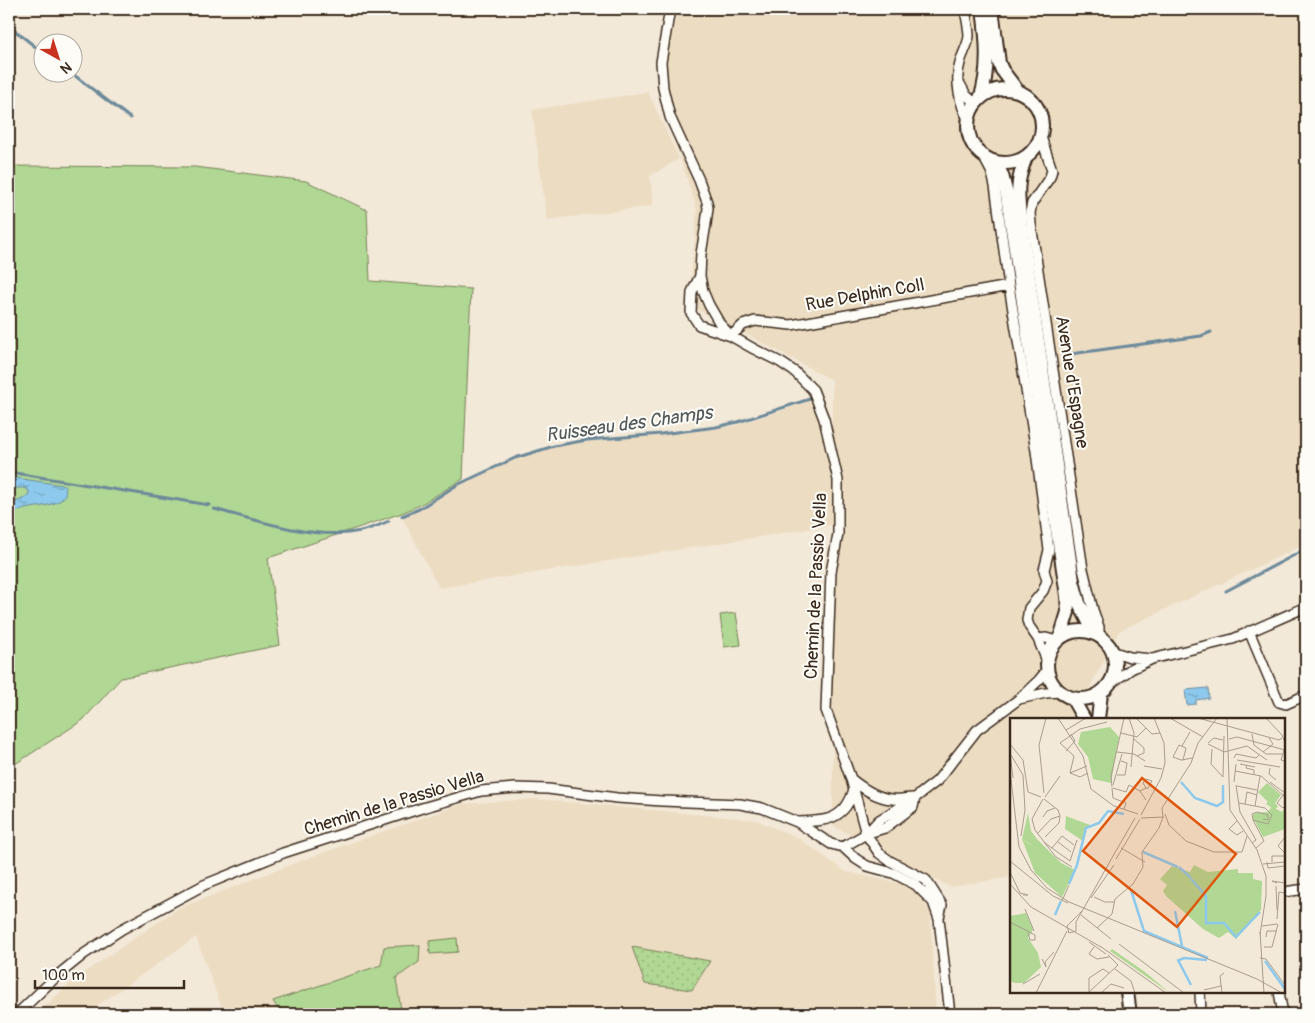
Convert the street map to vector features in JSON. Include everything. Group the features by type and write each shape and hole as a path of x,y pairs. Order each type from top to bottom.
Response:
{"main road":[{"path":"983,9 988,51 984,88 969,120 969,133 972,143 983,156 995,162 1008,163 1026,157 1035,148 1042,126 1037,108 1031,100 1016,90 999,63 992,9"},
{"path":"978,102 988,93 998,90 1016,90"},
{"name":"Avenue d'Espagne","path":"1026,157 1019,178 1018,194 1021,225 1073,581 1079,603 1097,636"},
{"name":"Avenue d'Espagne","path":"995,162 1002,176 1007,196 1067,596 1068,612 1058,640"},
{"path":"1098,718 1104,690 1112,678 1114,669 1112,651 1104,641 1086,632 1068,634 1058,640 1052,647 1047,666 1049,678 1053,686 1072,698 1087,699 1104,690"},
{"path":"1072,698 1083,718"},
{"path":"1127,993 1130,1014"},
{"path":"1134,993 1137,1014"}],"street":[{"name":"Chemin de la Passio Vella","path":"670,9 661,62 665,100 670,117 700,180 708,208 701,254 700,276 703,292 720,324 731,336 780,362 795,372 813,390 824,420 838,480 838,534 831,572 826,710 851,779 866,834 879,853 926,880 942,905 939,919"},
{"path":"965,9 969,36 966,49 959,64 958,79 959,99 969,120"},
{"path":"958,79 966,95 978,102"},
{"name":"Avenue d'Espagne","path":"1040,137 1052,170 1050,177 1032,203 1030,213 1031,224 1082,564 1099,627 1097,636"},
{"path":"843,847 866,834 885,828 913,807 915,798 938,781 978,730 1019,699 1039,680 1047,666 1038,639 1027,620 1030,608 1043,591 1047,580 1044,570 1049,550 1002,228 992,173 983,156"},
{"path":"700,276 692,292 691,313 699,325 731,336"},
{"name":"Rue Delphin Coll","path":"731,336 743,325 755,321 791,325 1009,286"},
{"path":"1104,690 1131,669 1152,659 1233,639 1306,607"},
{"path":"1249,631 1279,702 1286,704 1306,695"},
{"path":"1038,639 1058,640"},
{"path":"1112,651 1130,657 1152,659"},
{"path":"1019,699 1060,692"},
{"path":"851,779 860,786 886,798 915,798"},
{"name":"Chemin de la Passio Vella","path":"17,1014 58,974 84,954 122,929 188,893 229,874 284,853 422,808 481,791 515,788 548,789 617,798 740,804 762,808 796,822 831,844 843,847 856,860 867,866 893,873 916,885 933,902 939,919 950,1014"},
{"path":"796,822 818,822 828,820 837,815 849,802 854,789"},
{"path":"1285,892 1306,889"},
{"path":"1200,993 1201,1014"},
{"path":"1279,993 1283,1014"}],"shaded area":[{"path":"678,9 1306,9 1306,544 1119,631 1075,718 1010,718 1010,877 950,887 833,826 832,525 439,588 402,517 420,510 460,485 515,459 554,447 587,441 661,435 734,426 813,400 832,483 832,380 689,306 697,210 658,90"},
{"path":"648,92 679,159 650,176 653,206 547,220 532,110"},
{"path":"535,799 756,820 798,838 846,872 902,884 919,895 930,911 936,1014 224,1014 196,937 85,1014 36,1014 75,979 177,909 308,858 462,804"}],"green space":[{"path":"9,166 195,167 306,181 367,210 370,281 471,289 463,479 420,505 402,513 268,558 280,645 121,678 83,720 9,768"},
{"path":"736,613 741,645 724,647 720,615"},
{"path":"457,938 458,952 430,954 429,941"},
{"path":"420,945 419,962 396,978 401,1010 385,1014 281,1014 273,1001 381,965 384,947"},
{"path":"632,947 710,961 692,990 645,984"}],"water":[{"path":"9,477 62,485 65,486 65,493 63,498 57,502 20,510 9,517 9,504 23,499 29,494 29,491 25,488 9,488"},
{"path":"1208,688 1209,698 1196,700 1196,704 1187,705 1185,690"}],"waterway":[{"path":"9,26 32,44"},
{"path":"82,81 130,118"},
{"name":"Ruisseau des Champs","path":"1063,355 1201,336 1211,332"},
{"name":"Ruisseau des Champs","path":"402,516 419,509 457,485 515,458 554,446 587,440 716,427 738,422 813,398"},
{"name":"Ruisseau des Champs","path":"9,472 209,505"},
{"name":"Ruisseau des Champs","path":"214,509 281,527 332,534 369,529 389,521"},
{"path":"1226,591 1306,549"}]}
